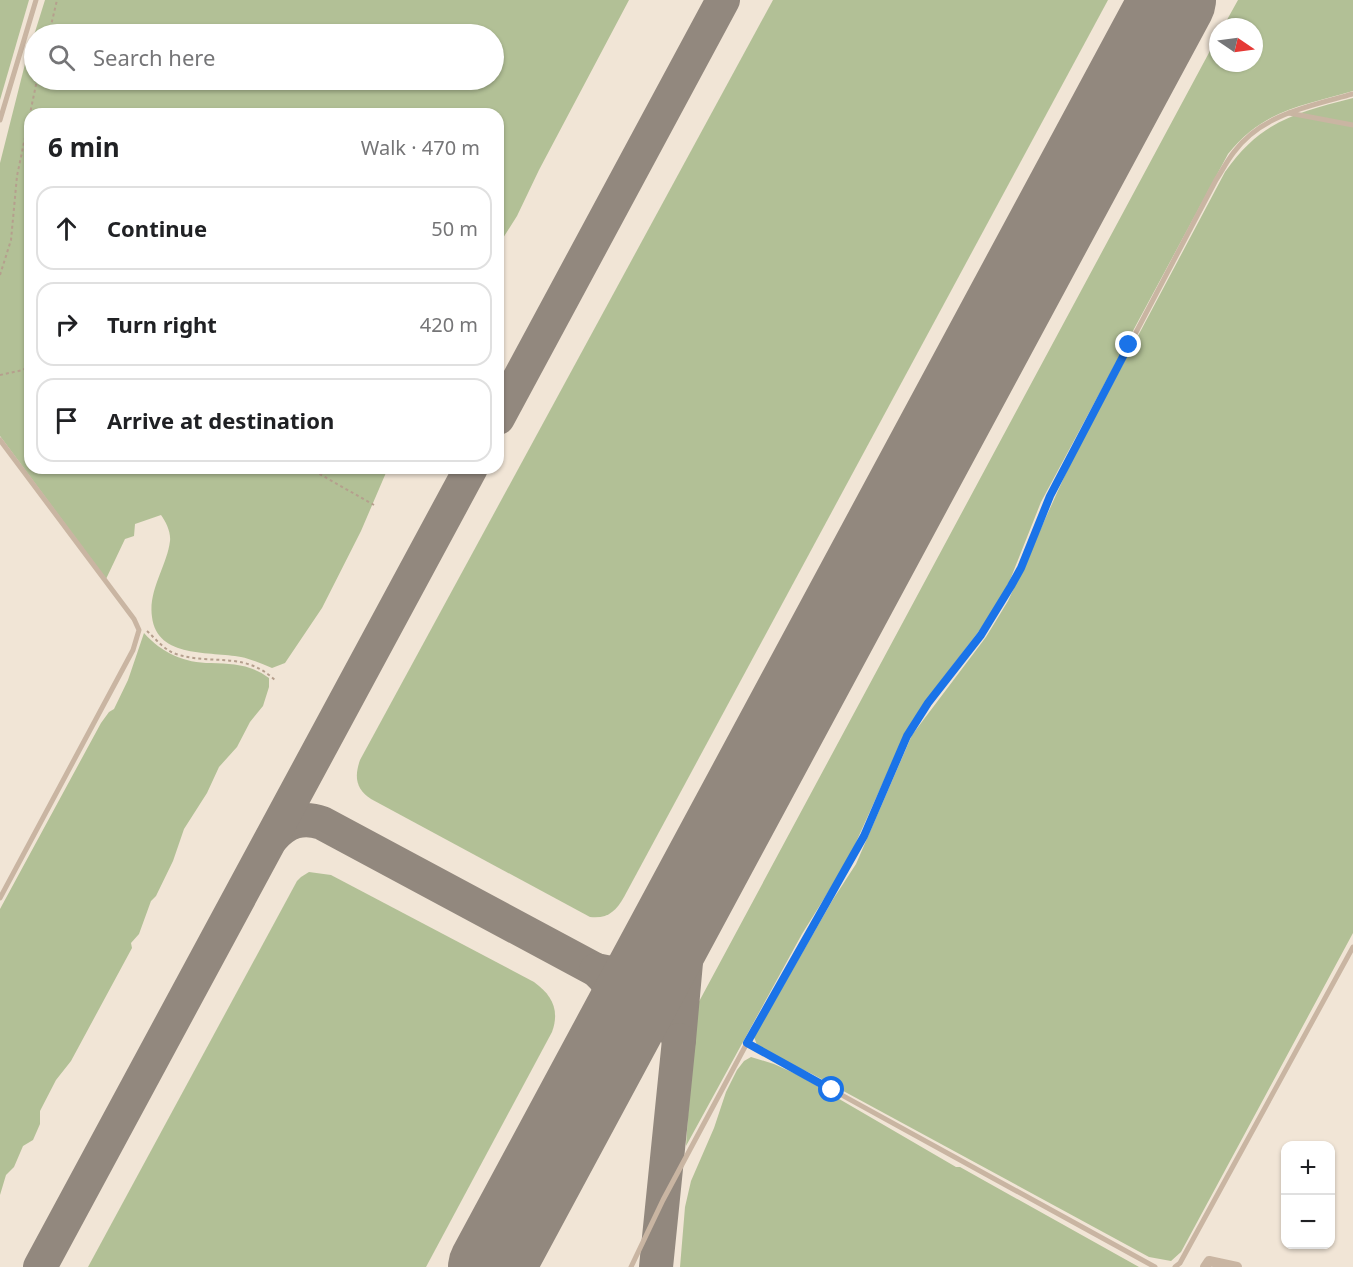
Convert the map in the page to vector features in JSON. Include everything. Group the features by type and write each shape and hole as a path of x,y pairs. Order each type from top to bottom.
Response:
{"street":[{"path":"1207,1264 1237,1267"}],"lane":[{"path":"29,24 36,0"},
{"path":"0,120 24,40"},
{"path":"631,1267 663,1200 747,1043 864,836 907,736 928,703 981,635 1021,568 1050,496 1216,180 1234,151 1275,119 1353,94"},
{"path":"1288,113 1353,125"},
{"path":"0,440 24,472"},
{"path":"0,898 133,650 139,630 134,619 25,474"},
{"path":"1175,1267 1185,1253 1353,947"},
{"path":"747,1043 1155,1267"}],"path":[{"path":"51,24 57,0"},
{"path":"31,108 35,90"},
{"path":"0,275 11,240 17,176 24,142"},
{"path":"0,375 24,369"},
{"path":"320,474 374,505"},
{"path":"134,619 159,644 174,653 202,659 244,662 258,667 276,681"}],"green space":[{"path":"0,0 29,0 0,100"},
{"path":"45,0 629,0 517,216 504,237 504,108 24,108 24,468 0,436 0,163 24,68 24,90 504,90 504,24 37,24"},
{"path":"773,0 1108,0 624,897 611,913 602,917 590,917 371,799 359,787 358,766"},
{"path":"1238,0 1353,0 1353,91 1285,111 1270,118 1242,139 1228,154 1041,502 1008,585 982,627 927,699 904,736 848,860 802,934 686,1146 695,1009 1209,53 1209,72 1263,72 1263,18 1228,18"},
{"path":"1353,98 1353,933 1181,1252 1171,1261 1149,1257 812,1074 774,1056 757,1045 754,1037 832,901 856,864 912,735 986,637 1008,601 1071,462 1225,172 1238,155 1266,130 1297,115"},
{"path":"28,474 385,474 361,531 322,608 285,663 272,668 241,657 201,653 174,647 156,631 152,617 153,597 170,541 168,527 161,515 135,524 134,536 125,539 106,579"},
{"path":"144,633 174,656 201,663 234,664 262,673 269,678 269,687 263,706 250,722 237,747 219,767 207,793 184,829 173,861 156,896 151,901 139,934 131,943 132,948 71,1061 56,1080 40,1111 40,1124 33,1140 23,1146 14,1167 6,1175 0,1195 0,909 101,723 114,709 128,680"},
{"path":"309,872 331,875 534,982 546,992 555,1010 552,1032 426,1267 88,1267 297,881"},
{"path":"751,1057 798,1075 956,1167 960,1167 1139,1267 680,1267 685,1207 691,1181 714,1128 726,1092 737,1070 744,1061"}],"taxiway":[{"path":"504,407 723,0"},
{"path":"40,1267 468,474"},
{"path":"272,838 289,824 301,820 322,823 596,970 614,992 618,1007 616,1035"},
{"path":"616,1035 630,1019 648,1013 667,1021 679,1040 689,929 705,870"},
{"path":"596,970 617,973 634,970 648,961 663,946"},
{"path":"656,1267 679,1040"}],"runway":[{"path":"491,1267 1173,0"}],"route":[{"path":"832,1090 747,1043 864,836 907,736 928,703 981,635 1021,568 1050,496 1129,345"}]}
